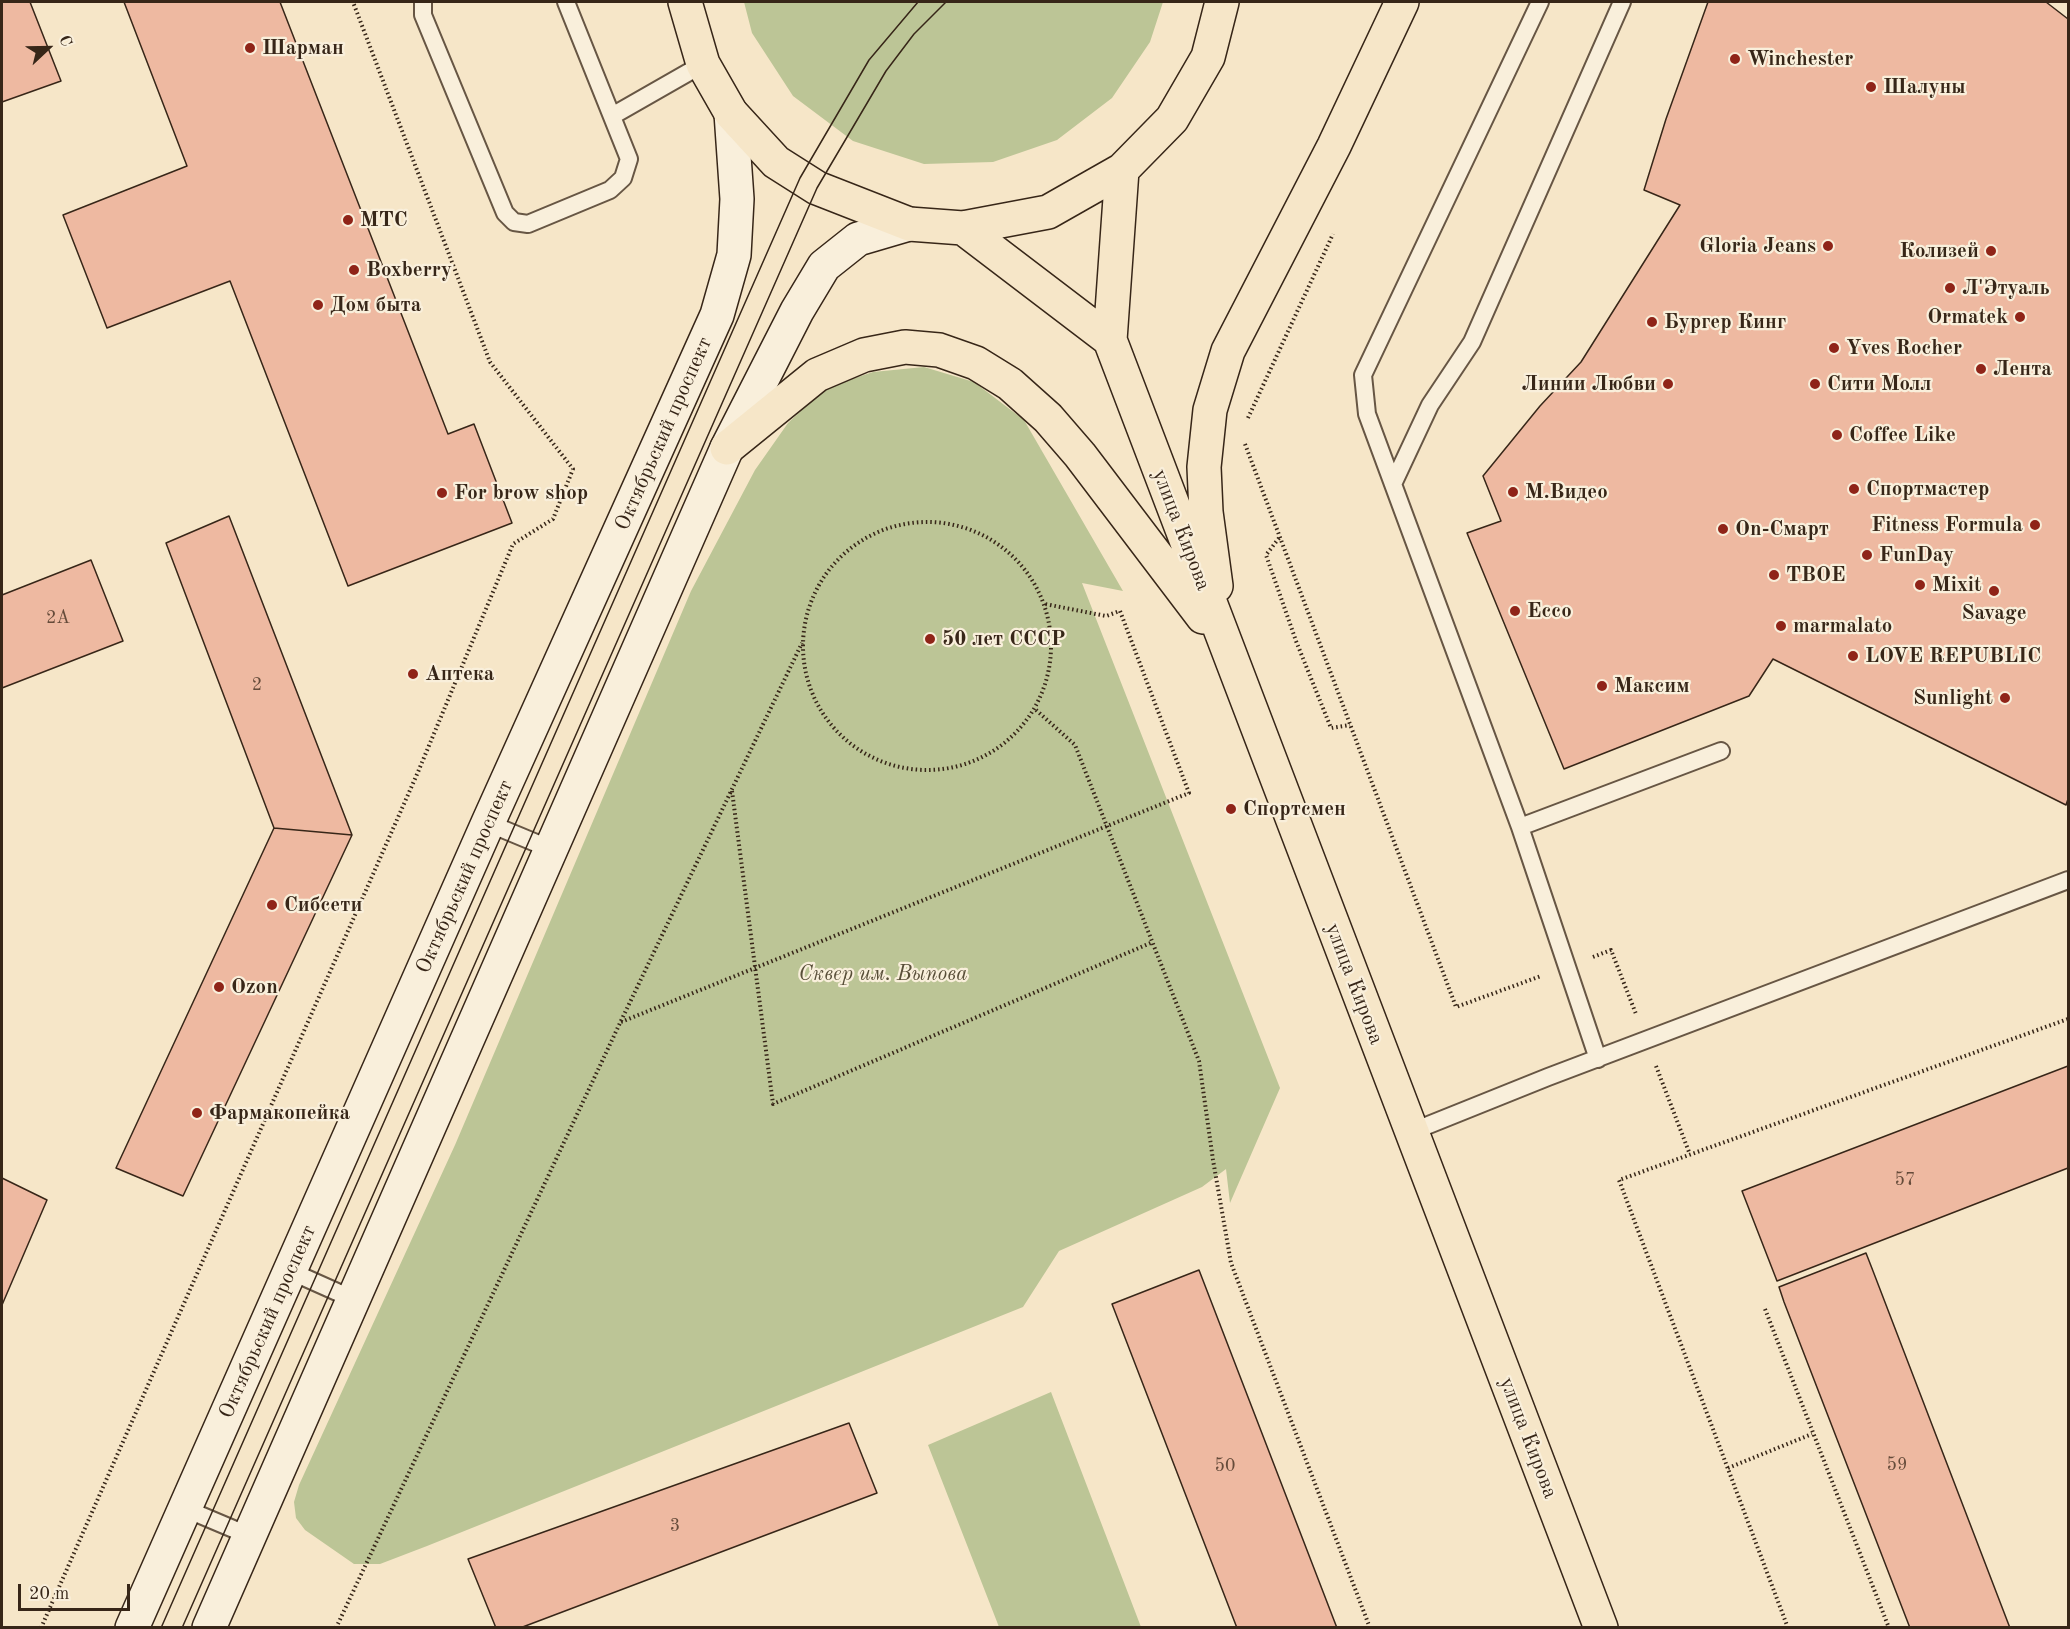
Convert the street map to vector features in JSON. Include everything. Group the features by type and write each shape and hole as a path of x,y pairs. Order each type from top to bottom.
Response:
{"main road":[{"path":"685,2 703,64 731,113 776,162 817,188 909,224 963,228 1048,212 1122,170 1172,119 1208,57 1222,2"},
{"path":"1225,647 1206,512 1204,467 1210,410 1228,351 1334,146 1401,2"},
{"name":"Октябрьский проспект","path":"132,1628 488,823 717,315 734,255 737,199 731,113"},
{"name":"улица Кирова","path":"1122,170 1110,340 1225,647 1601,1628"},
{"path":"209,1628 728,448 797,311 824,266 858,239 909,224"},
{"path":"963,228 1110,340"},
{"path":"728,448 817,375 864,355 905,347 939,350 976,363 1010,384 1048,418 1080,455 1225,647"}],"lane":[{"path":"423,2 423,15 505,213 514,222 528,224 610,190 622,178 629,159 566,2"},
{"path":"1540,2 1363,375 1367,414 1520,827 1598,1059"},
{"path":"1393,484 1430,405 1472,342 1622,2"},
{"path":"612,116 703,64"},
{"path":"1520,827 1721,751"},
{"path":"488,823 553,850"},
{"path":"1411,1132 2068,880"},
{"path":"290,1271 355,1300"},
{"path":"186,1509 250,1536"}],"path":[{"path":"40,1628 413,783 513,544 553,519 573,469 490,362 353,2"},
{"path":"1246,423 1335,228"},
{"path":"1241,434 1456,1006 1611,950 1689,1152"},
{"path":"336,1628 620,1023 802,644 810,601 834,561 867,536 897,524 940,521 987,536 1021,563 1045,604 1053,647 1036,710 990,755 966,766 923,772 880,763 844,740 824,717 806,678 802,644"},
{"path":"1280,538 1266,555 1296,641 1331,728 1350,725"},
{"path":"620,1023 1190,793 1120,611 1106,616 1045,604"},
{"path":"1036,710 1075,745 1199,1061 1231,1263 1370,1628"},
{"path":"732,788 773,1104 1153,942"},
{"path":"1788,1628 1619,1180 1689,1152 2068,1019"},
{"path":"1764,1309 1889,1628"},
{"path":"1728,1468 1812,1434"}],"green space":[{"path":"744,2 1163,2 1150,42 1112,98 1057,140 993,162 924,164 853,141 793,96 752,33"},
{"name":"Сквер им. Выпова","path":"924,367 974,382 1024,420 1123,591 1082,583 1280,1088 1230,1203 1226,1169 1202,1187 1059,1251 1023,1307 427,1546 380,1564 354,1564 305,1530 296,1518 294,1502 299,1485 455,1145 691,591 755,470 788,423 825,388 873,372"},
{"path":"1051,1392 1141,1627 999,1627 928,1445"}],"building":[{"path":"2,2 30,2 61,81 2,102"},
{"name":"Дом быта","path":"124,2 280,2 448,434 474,424 512,523 348,586 230,281 107,328 63,215 187,166"},
{"name":"Сити Молл","path":"1708,2 2046,2 2068,19 2068,799 2066,805 1773,659 1749,696 1564,769 1467,533 1501,521 1483,476 1540,406 1581,362 1680,205 1644,190 1666,119"},
{"path":"229,516 352,835 274,828 166,543"},
{"path":"91,560 123,641 2,688 2,595"},
{"path":"274,828 352,835 183,1196 116,1168"},
{"path":"2068,1066 2068,1168 1777,1281 1742,1191"},
{"path":"2,1178 47,1200 2,1305"},
{"path":"1866,1253 2010,1628 1910,1628 1784,1302 1779,1287"},
{"path":"1199,1270 1337,1628 1237,1628 1112,1304"},
{"path":"849,1423 877,1493 520,1628 496,1628 468,1559"}],"tram line":[{"path":"161,1628 800,178 869,60 918,2"},
{"path":"182,1628 817,188 886,71 914,34 946,2"}],"place":[{"name":"Шарман","path":"250,48"},
{"name":"Winchester","path":"1735,59"},
{"name":"Шалуны","path":"1871,87"},
{"name":"МТС","path":"348,220"},
{"name":"Gloria Jeans","path":"1828,246"},
{"name":"Колизей","path":"1991,251"},
{"name":"Boxberry","path":"354,270"},
{"name":"Л'Этуаль","path":"1950,288"},
{"name":"Дом быта","path":"318,305"},
{"name":"Ormatek","path":"2020,317"},
{"name":"Бургер Кинг","path":"1652,322"},
{"name":"Yves Rocher","path":"1834,348"},
{"name":"Лента","path":"1981,369"},
{"name":"Линии Любви","path":"1668,384"},
{"name":"Сити Молл","path":"1815,384"},
{"name":"Coffee Like","path":"1837,435"},
{"name":"Спортмастер","path":"1854,489"},
{"name":"М.Видео","path":"1513,492"},
{"name":"For brow shop","path":"442,493"},
{"name":"Fitness Formula","path":"2035,525"},
{"name":"On-Смарт","path":"1723,529"},
{"name":"FunDay","path":"1867,555"},
{"name":"ТВОЕ","path":"1774,575"},
{"name":"Mixit","path":"1920,585"},
{"name":"Savage","path":"1994,591"},
{"name":"Ecco","path":"1515,611"},
{"name":"marmalato","path":"1781,626"},
{"name":"50 лет СССР","path":"930,639"},
{"name":"LOVE REPUBLIC","path":"1853,656"},
{"name":"Аптека","path":"413,674"},
{"name":"Максим","path":"1602,686"},
{"name":"Sunlight","path":"2005,698"},
{"name":"Спортсмен","path":"1231,809"},
{"name":"Сибсети","path":"272,905"},
{"name":"Ozon","path":"219,987"},
{"name":"Фармакопейка","path":"197,1113"}]}
